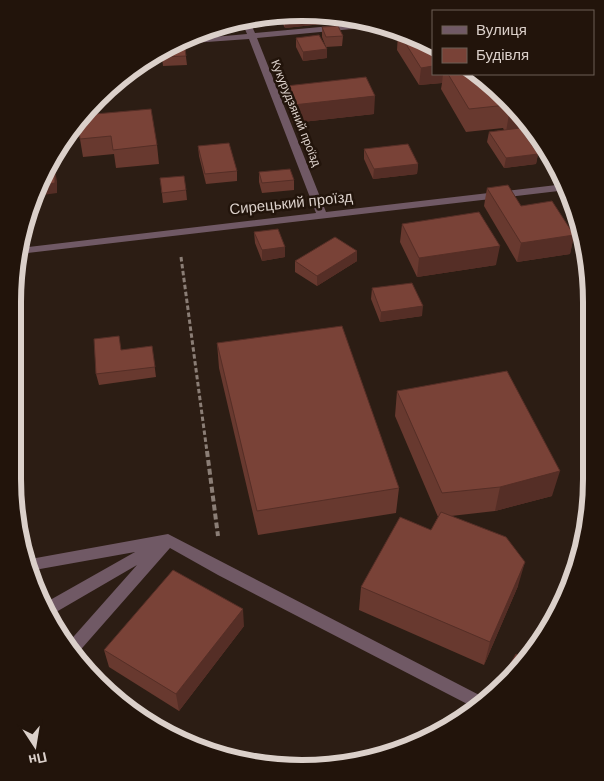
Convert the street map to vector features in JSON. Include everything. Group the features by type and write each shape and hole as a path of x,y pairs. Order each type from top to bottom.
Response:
{"street":[{"name":"Кукурудзяний проїзд","path":"248,27 322,214"},
{"path":"199,41 354,27"},
{"name":"Сирецький проїзд","path":"27,249 558,188"},
{"path":"52,607 168,540"},
{"path":"76,645 168,540"},
{"path":"34,564 168,540 223,571 475,701"}],"path":[{"path":"178,231 223,571"}],"building":[{"path":"338,26 343,36 326,37 322,27"},
{"path":"319,35 327,49 303,52 296,38"},
{"path":"404,41 432,53 432,66 421,68"},
{"path":"185,49 186,56 166,57 178,50"},
{"path":"449,75 467,75 503,105 469,109"},
{"path":"366,77 375,96 293,105 286,86"},
{"path":"151,109 157,145 113,150 111,136 80,139 79,131 93,114"},
{"path":"520,128 538,154 506,158 489,132"},
{"path":"229,143 237,171 205,174 198,146"},
{"path":"408,144 418,164 374,169 364,149"},
{"path":"290,169 294,180 262,183 259,172"},
{"path":"54,171 55,183 48,184 50,178"},
{"path":"184,176 186,190 162,193 160,178"},
{"path":"508,185 521,206 552,201 574,235 521,243 487,188"},
{"path":"479,212 500,246 419,258 402,224"},
{"path":"278,229 285,247 262,250 254,232"},
{"path":"335,237 357,251 317,276 295,261"},
{"path":"412,283 423,306 381,312 372,288"},
{"path":"342,326 399,488 257,511 217,343"},
{"path":"119,336 121,350 152,346 155,367 96,374 94,339"},
{"path":"507,371 560,471 500,487 442,493 397,391"},
{"path":"441,512 506,537 525,562 490,642 361,587 400,517 431,530"},
{"path":"173,570 243,609 176,694 104,650"},
{"path":"516,654 520,656 505,673"}]}
